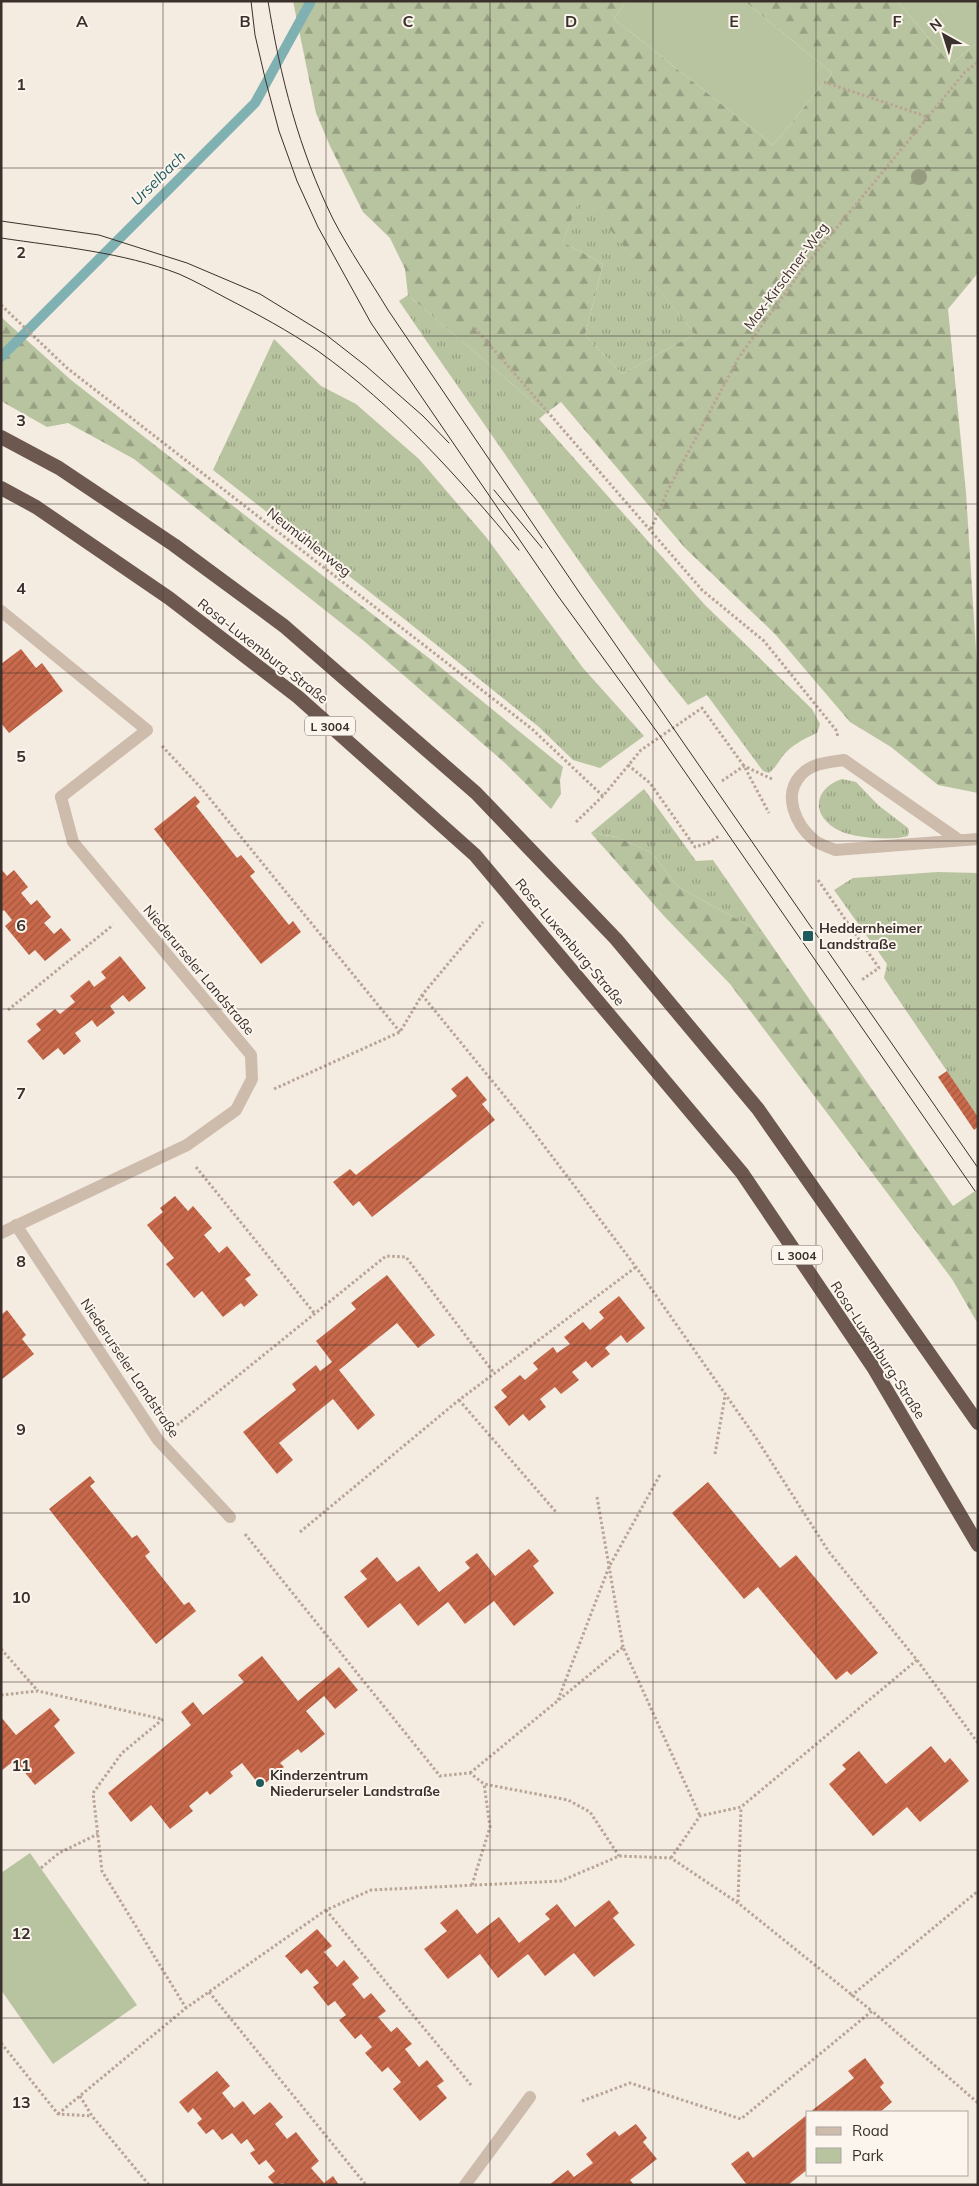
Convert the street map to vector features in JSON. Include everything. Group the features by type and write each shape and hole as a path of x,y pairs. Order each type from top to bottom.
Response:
{"highway":[{"name":"Rosa-Luxemburg-Straße","path":"1,437 59,468 174,545 284,626 476,794 616,940 758,1110 978,1423"},
{"name":"Rosa-Luxemburg-Straße","path":"1,488 36,507 169,598 298,697 475,855 742,1173 872,1367 978,1544"}],"street":[{"path":"1,611 147,730"},
{"name":"Niederurseler Landstraße","path":"1,1233 187,1145 236,1110 252,1079 251,1055 73,842 61,797 147,730"},
{"path":"959,840 844,760 819,764 801,775 791,795 797,821 815,841 836,850 978,839"},
{"name":"Niederurseler Landstraße","path":"16,1225 158,1440 230,1517"},
{"path":"465,2185 530,2097"}],"path":[{"name":"Max-Kirschner-Weg","path":"651,529 668,490 739,357 802,270 965,72 978,62"},
{"path":"824,82 928,117"},
{"name":"Neumühlenweg","path":"3,306 67,368 532,729 603,796"},
{"path":"475,328 702,590 764,641 836,730 844,760"},
{"path":"576,822 603,796 641,750 702,708 744,766 771,816"},
{"path":"147,730 202,789 400,1032"},
{"path":"628,765 650,784 695,847 708,843 719,836"},
{"path":"744,766 774,780"},
{"path":"722,781 744,766"},
{"path":"818,880 879,968 860,981"},
{"path":"8,1010 116,922"},
{"path":"300,1079 400,1032 422,995 483,922"},
{"path":"422,995 529,1126 636,1267 756,1438 829,1552 917,1660 978,1743"},
{"path":"194,1165 314,1314"},
{"path":"158,1440 386,1256 406,1257 494,1373"},
{"path":"300,1532 459,1400 636,1267"},
{"path":"715,1454 725,1396"},
{"path":"459,1400 556,1512"},
{"path":"558,1700 609,1566 661,1473"},
{"path":"597,1497 623,1647 700,1816"},
{"path":"244,1533 440,1776 470,1773 623,1647"},
{"path":"1,1649 38,1692"},
{"path":"671,1858 700,1816 741,1807 917,1660"},
{"path":"1,1695 38,1692 163,1719 122,1753 93,1793 102,1871 186,2008"},
{"path":"470,1773 484,1784 568,1800 590,1812 619,1856"},
{"path":"472,1885 490,1827 484,1784"},
{"path":"738,1903 741,1807"},
{"path":"41,1868 59,1853 98,1834"},
{"path":"58,2114 186,2008 326,1910 371,1890 561,1881 619,1856 671,1858 738,1903 872,2012 978,2103"},
{"path":"851,1996 978,1891"},
{"path":"326,1910 471,2085"},
{"path":"209,1992 366,2185"},
{"path":"582,2101 630,2083 741,2119 872,2012"},
{"path":"1,2044 58,2114 92,2116"},
{"path":"80,2096 92,2116 149,2185"}],"green space":[{"path":"293,1 626,1 614,19 773,145 832,73 744,1 897,1 951,64 978,42 978,273 948,309 966,493 978,682 978,793 938,785 891,747 850,722 775,634 685,548 561,402 546,413 408,295 405,269 390,238 363,212 330,146 316,113","holes":["581,194 695,334 622,374 585,335 603,264 563,242"]},
{"path":"626,1 744,1 832,73 773,145 614,19"},
{"path":"897,1 978,1 978,42 951,64"},
{"path":"581,193 695,334 622,374 585,335 603,264 563,242"},
{"path":"408,295 546,413 539,419 705,605 812,709 820,724 817,733 789,749 769,773 763,771 707,695 688,705 643,649 579,562 399,301"},
{"path":"1,317 71,380 434,662 563,767 560,780 561,794 551,809 505,763 364,641 134,459 68,423 47,427 1,401"},
{"path":"274,339 321,386 356,404 419,459 486,537 583,668 644,736 600,768 573,760 539,727 213,470"},
{"path":"842,779 856,782 878,805 908,828 908,836 901,838 864,837 840,831 831,825 820,811 819,804 825,789"},
{"path":"644,789 696,861 713,860 764,934 677,886 652,853 617,837 591,833"},
{"path":"591,833 617,837 652,853 677,886 764,934 953,1206 978,1189 978,1324 952,1279 730,984 664,916"},
{"path":"938,872 978,873 978,1117 884,978 887,964 834,890 853,878"},
{"path":"30,1853 137,2005 53,2064 1,1990 1,1873"}],"building":[{"path":"21,649 36,668 42,663 63,691 9,733 1,723 1,668 3,667 1,664"},
{"path":"195,796 200,802 196,806 237,858 241,855 255,872 250,876 289,925 293,921 301,932 261,964 154,829"},
{"path":"1,869 7,876 14,870 28,887 21,893 31,905 37,900 51,917 44,923 54,934 61,928 71,940 45,961 35,950 29,955 5,926 12,920 4,910 1,912"},
{"path":"120,956 146,988 129,1002 123,995 110,1006 115,1013 97,1027 92,1020 75,1033 81,1041 64,1055 58,1048 43,1060 27,1041 41,1030 36,1024 55,1009 60,1014 75,1002 70,996 89,980 94,987 106,978 101,972"},
{"path":"947,1071 978,1117 978,1127 974,1130 938,1077"},
{"path":"467,1076 487,1100 482,1104 495,1120 372,1217 359,1201 353,1206 333,1182 350,1169 356,1175 457,1096 451,1089"},
{"path":"175,1196 188,1211 193,1206 212,1228 204,1235 219,1253 227,1246 251,1275 245,1279 258,1295 244,1307 241,1303 223,1317 202,1291 194,1298 166,1264 174,1258 147,1225 163,1212 160,1208"},
{"path":"387,1275 435,1335 418,1348 397,1323 339,1370 375,1415 358,1430 333,1399 279,1443 293,1460 277,1474 243,1432 296,1390 292,1384 316,1365 320,1371 332,1362 316,1341 356,1309 351,1303"},
{"path":"619,1296 645,1328 627,1343 621,1335 605,1348 610,1354 592,1368 586,1361 572,1372 579,1380 561,1394 555,1387 540,1399 546,1407 529,1421 523,1414 509,1426 494,1407 507,1397 501,1390 520,1375 525,1380 538,1369 533,1363 553,1347 557,1353 570,1344 564,1337 583,1322 590,1330 604,1318 599,1312"},
{"path":"7,1310 26,1335 22,1339 34,1354 1,1380 1,1315"},
{"path":"90,1476 95,1482 90,1486 132,1538 137,1535 150,1552 145,1556 184,1605 189,1602 196,1611 156,1644 49,1509"},
{"path":"708,1482 780,1568 796,1555 878,1653 851,1675 847,1671 836,1680 758,1587 744,1599 672,1513"},
{"path":"529,1549 539,1561 533,1566 554,1593 514,1626 494,1601 465,1624 448,1602 418,1626 400,1603 368,1628 344,1597 367,1579 360,1571 377,1557 397,1582 419,1566 439,1592 470,1568 465,1562 477,1553 495,1576"},
{"path":"262,1656 298,1701 339,1667 358,1690 335,1709 324,1696 306,1711 325,1734 301,1753 298,1749 280,1763 284,1767 261,1787 242,1763 230,1772 233,1776 210,1795 207,1791 189,1806 193,1811 170,1829 151,1805 131,1822 108,1793 191,1725 181,1712 193,1702 203,1715 244,1682 238,1675"},
{"path":"50,1708 60,1720 54,1726 75,1753 35,1785 15,1760 1,1771 1,1717 16,1735"},
{"path":"931,1746 945,1763 950,1758 969,1781 920,1822 907,1807 873,1836 829,1784 846,1769 842,1765 859,1751 886,1784"},
{"path":"609,1900 619,1913 613,1918 635,1945 594,1977 574,1953 545,1976 528,1954 498,1978 480,1954 448,1979 424,1949 447,1931 440,1923 457,1909 477,1934 499,1917 519,1943 550,1919 545,1914 557,1904 575,1927"},
{"path":"317,1929 332,1946 324,1952 337,1967 344,1960 359,1978 352,1984 364,1999 371,1993 386,2011 378,2017 391,2032 397,2027 412,2044 405,2049 419,2067 427,2060 444,2081 437,2086 447,2098 420,2121 393,2089 401,2082 388,2067 382,2072 365,2053 372,2047 361,2034 355,2039 339,2020 346,2015 335,2001 328,2006 313,1987 319,1983 307,1969 301,1974 285,1956"},
{"path":"865,2058 884,2083 880,2087 892,2102 881,2111 811,2111 854,2078 848,2071"},
{"path":"217,2071 230,2086 222,2093 234,2108 243,2101 254,2115 270,2102 283,2117 275,2124 287,2139 296,2132 319,2161 311,2168 324,2183 333,2176 339,2185 285,2185 283,2183 275,2185 268,2177 275,2171 266,2160 259,2165 250,2153 255,2150 247,2139 241,2144 232,2133 222,2140 213,2129 206,2134 197,2123 202,2119 193,2108 188,2113 179,2102"},
{"path":"806,2116 806,2171 788,2185 747,2185 731,2164 748,2151 753,2158"},
{"path":"636,2124 647,2138 643,2142 657,2159 630,2180 634,2185 549,2185 568,2170 574,2177 593,2163 586,2154 615,2131 619,2136"}],"waterway":[{"name":"Urselbach","path":"1,357 255,103 311,1"}],"tram line":[{"path":"251,1 255,35 265,78 279,131 297,181 318,227 371,323 558,596 660,736 975,1191"},
{"path":"268,1 285,85 310,166 333,219 353,254 388,310 579,592 978,1168"},
{"path":"1,221 99,235 187,263 260,294 325,334 366,366 423,416 449,443"},
{"path":"1,238 113,255 136,260 179,274 296,337 346,372 400,419 473,496 519,550"},
{"path":"494,490 542,548"}],"place":[{"name":"Heddernheimer Landstraße","path":"808,936"},
{"name":"Kinderzentrum Niederurseler Landstraße","path":"260,1783"}]}
